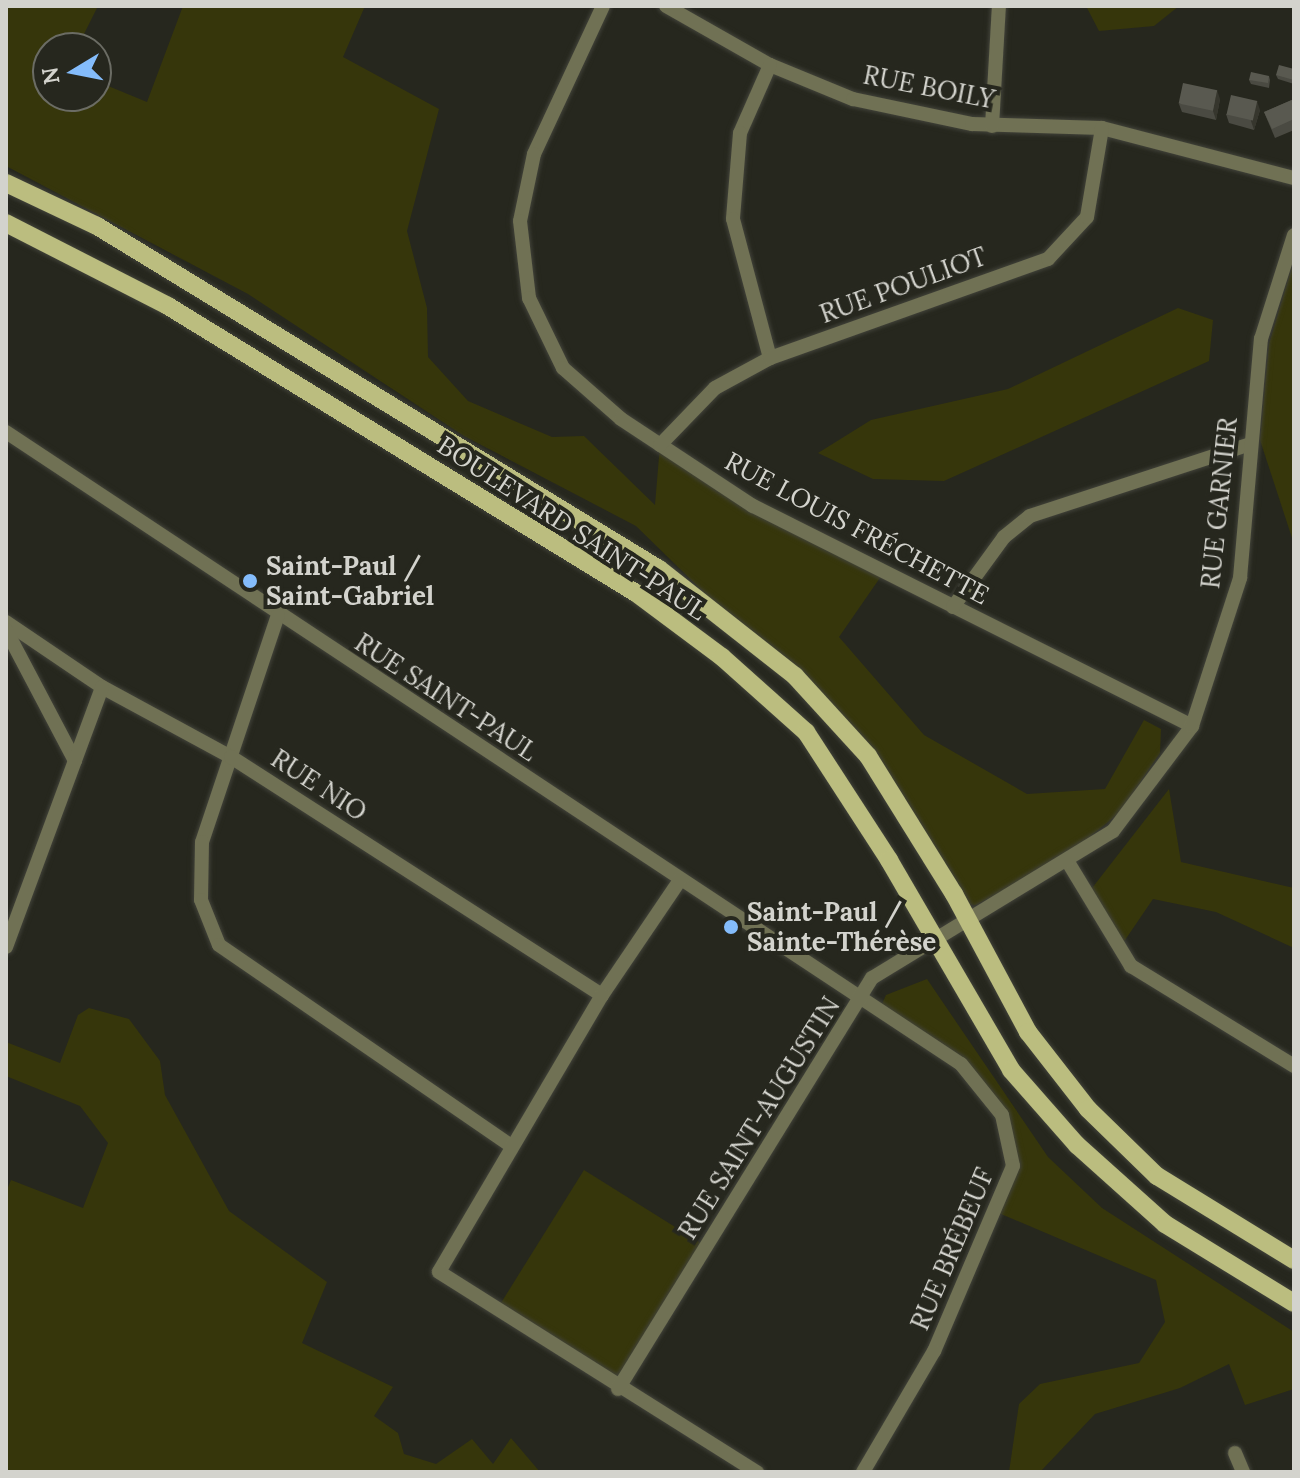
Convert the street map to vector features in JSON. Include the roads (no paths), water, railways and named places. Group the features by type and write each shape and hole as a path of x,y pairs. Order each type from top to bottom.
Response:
{"main road":[{"name":"BOULEVARD SAINT-PAUL","path":"6,183 97,226 659,569 795,676 868,756 973,914 1028,1032 1088,1109 1157,1176 1294,1260"},
{"name":"BOULEVARD SAINT-PAUL","path":"6,223 168,306 636,593 722,657 806,732 935,938 1011,1070 1077,1145 1165,1224 1294,1303"}],"street":[{"name":"RUE LOUIS FRÉCHETTE","path":"603,6 534,154 520,221 529,298 563,368 660,445 753,506 1192,726"},
{"name":"RUE BOILY","path":"666,6 770,65 853,99 992,126 1102,128 1294,178"},
{"path":"992,126 999,6"},
{"path":"770,65 740,133 733,219 770,358"},
{"name":"RUE POULIOT","path":"660,445 715,388 770,358 1048,259 1087,217 1102,128"},
{"name":"RUE GARNIER","path":"973,914 1068,862 1113,831 1192,726 1240,578 1261,339 1294,235"},
{"name":"RUE SAINT-PAUL","path":"6,432 861,999"},
{"path":"953,607 1004,537 1030,516 1250,444"},
{"path":"278,615 202,842 201,900 219,945 510,1145"},
{"name":"RUE NIO","path":"6,622 102,687 231,757 602,995"},
{"path":"6,630 75,761"},
{"path":"6,947 102,687"},
{"path":"1068,862 1131,966 1294,1066"},
{"path":"680,880 602,995 510,1145 439,1272 618,1389 757,1472"},
{"name":"RUE SAINT-AUGUSTIN","path":"618,1389 872,978 973,914"},
{"name":"RUE BRÉBEUF","path":"861,999 961,1064 1002,1115 1013,1166 934,1351 863,1472"},
{"path":"1235,1453 1243,1472"}],"place":[{"name":"Saint-Paul / Saint-Gabriel","path":"250,581"},
{"name":"Saint-Paul / Sainte-Thérèse","path":"731,927"}]}
